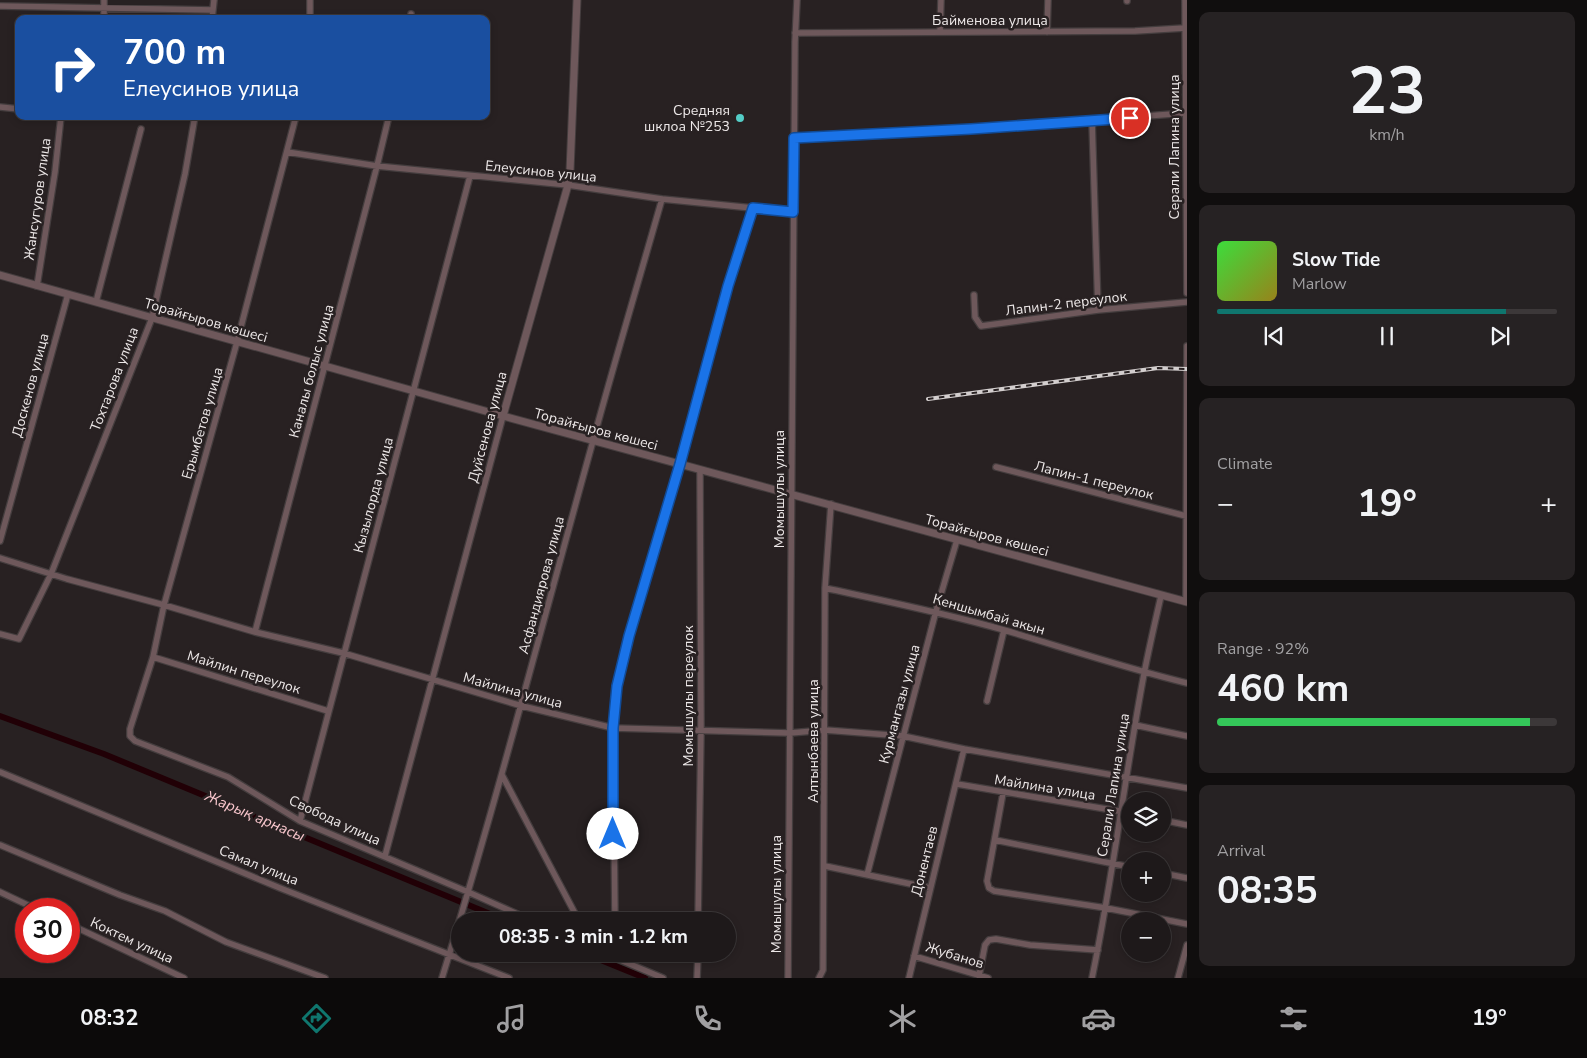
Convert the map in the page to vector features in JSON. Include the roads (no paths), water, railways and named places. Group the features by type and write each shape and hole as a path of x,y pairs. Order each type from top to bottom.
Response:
{"street":[{"path":"104,0 104,15"},
{"path":"212,15 214,0"},
{"path":"310,0 310,15"},
{"name":"Дуйсенова улица","path":"385,856 502,416 568,185 577,0"},
{"name":"Момышулы улица","path":"788,978 793,212 797,0"},
{"path":"940,32 941,0"},
{"path":"1047,32 1048,0"},
{"name":"Серали Лапина улица","path":"1185,0 1187,293"},
{"path":"0,6 213,10"},
{"name":"Байменова улица","path":"795,33 1135,31 1185,28"},
{"path":"0,107 15,109"},
{"path":"794,138 971,129 1186,114"},
{"name":"Жансугуров улица","path":"37,286 55,172 61,120"},
{"name":"Тохтарова улица","path":"0,634 19,639 51,574 152,318 185,174 194,120"},
{"name":"Ерымбетов улица","path":"130,736 130,728 153,656 164,605 237,342 295,120"},
{"name":"Каналы болыс улица","path":"255,632 377,166 387,120"},
{"path":"1092,120 1098,310"},
{"path":"96,302 141,129"},
{"name":"Елеусинов улица","path":"287,152 377,166 568,185 662,199 793,212"},
{"name":"Кызылорда улица","path":"300,821 470,176"},
{"name":"Асфандиярова улица","path":"442,978 522,706 593,441 662,199"},
{"path":"615,912 613,728 617,686 629,636 680,464 728,286 753,208"},
{"name":"Торайғыров көшесі","path":"0,276 593,441 1187,602"},
{"name":"Доскенов улица","path":"0,540 68,294"},
{"name":"Лапин-2 переулок","path":"974,295 975,317 981,326 1098,310 1187,302"},
{"path":"1187,346 1187,602"},
{"name":"Лапин-1 переулок","path":"996,467 1186,516"},
{"name":"Момышулы переулок","path":"698,912 701,731 700,470"},
{"name":"Алтынбаева улица","path":"819,978 824,970 825,588 831,504"},
{"name":"Курмангазы улица","path":"867,875 936,612 957,540"},
{"name":"Майлина улица","path":"0,558 255,632 343,653 522,706 613,728 790,733 825,730 903,736 964,749 1187,788"},
{"name":"Кеншымбай акын","path":"825,588 936,612 1004,630 1144,673 1187,683"},
{"name":"Серали Лапина улица","path":"1124,792 1144,673 1161,596"},
{"path":"987,702 1004,630"},
{"name":"Майлин переулок","path":"153,656 328,711"},
{"path":"1135,725 1187,736"},
{"name":"Свобода улица","path":"130,736 136,741 228,777 300,821 513,912"},
{"name":"Донентаев","path":"909,978 964,749"},
{"name":"Самал улица","path":"0,772 271,884 509,978"},
{"path":"502,775 574,912"},
{"name":"Майлина улица","path":"957,784 1121,811"},
{"path":"1003,793 988,881 989,888 994,891 1106,908 1187,924"},
{"name":"Серали Лапина улица","path":"1092,978 1114,864 1121,811"},
{"path":"1171,822 1187,825"},
{"path":"995,840 1121,865"},
{"path":"0,845 120,895 165,911 226,942 326,978"},
{"path":"825,866 930,888"},
{"path":"1171,875 1187,878"},
{"path":"0,892 15,899"},
{"name":"Коктем улица","path":"80,929 184,978"},
{"path":"978,976 985,945 989,940 1030,946 1098,950"},
{"path":"1178,978 1187,945"},
{"name":"Жубанов","path":"914,956 988,978"},
{"path":"629,962 663,978"},
{"path":"697,978 698,962"}],"waterway":[{"name":"Жарық арнасы","path":"0,716 104,754 485,912"},
{"name":"Жарық арнасы","path":"606,962 645,978"}],"railway":[{"path":"928,399 1158,368 1187,369"}],"place":[{"name":"Средняя шклоа №253","path":"740,118"}]}
